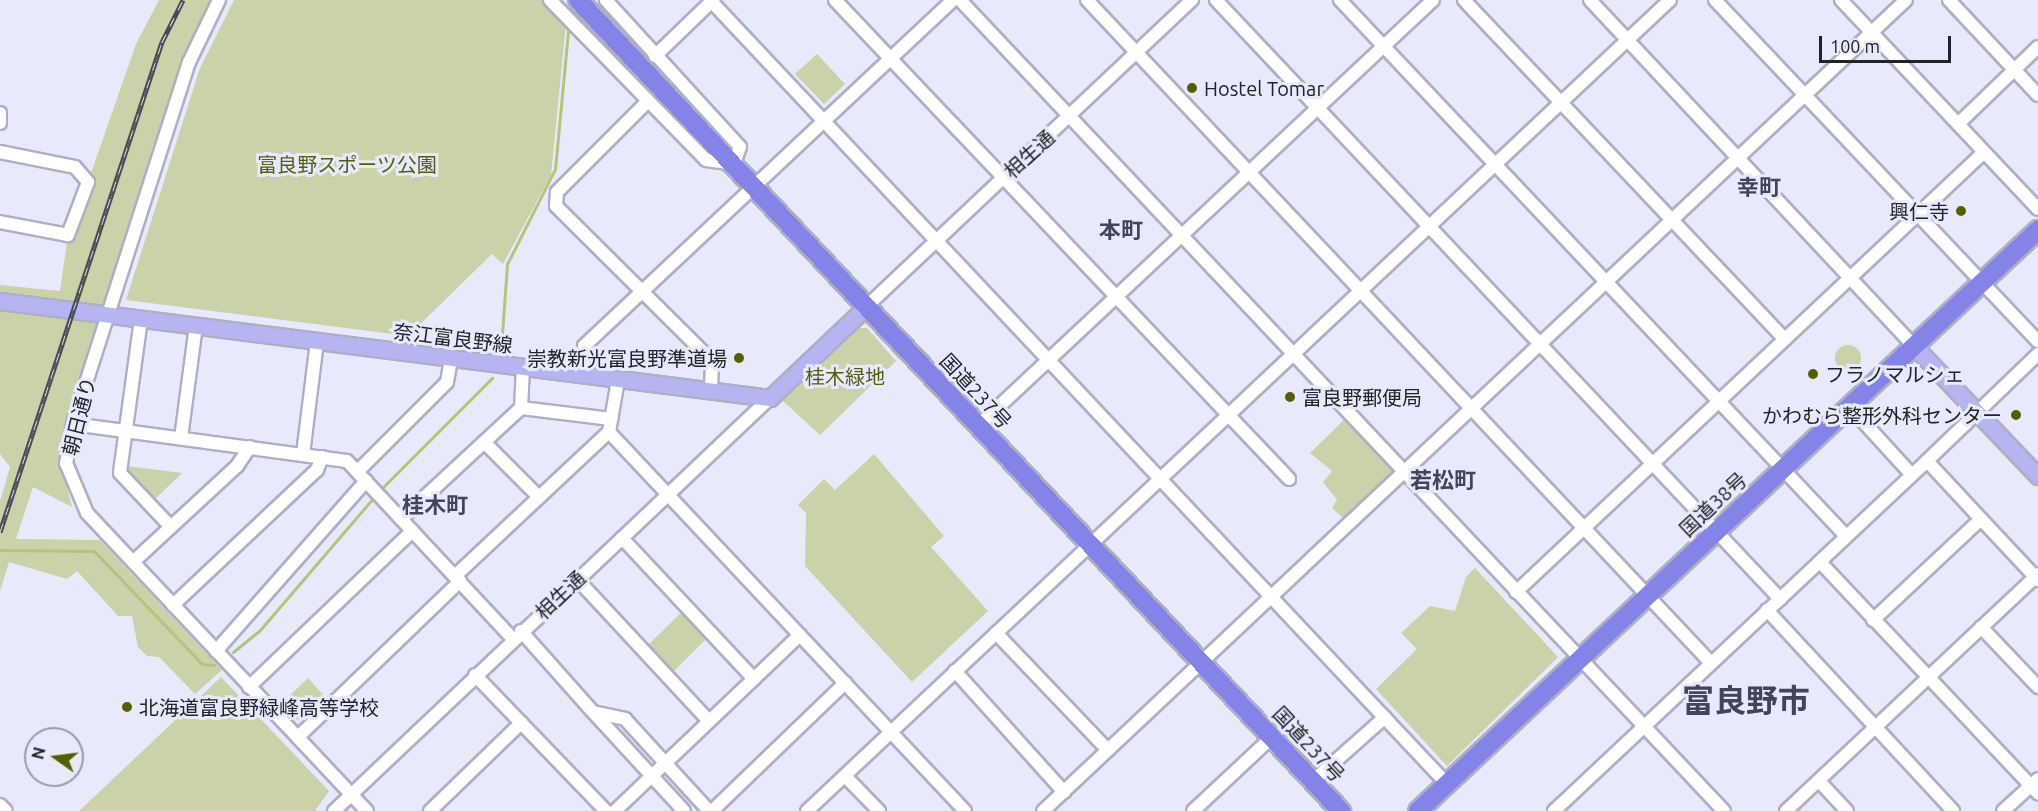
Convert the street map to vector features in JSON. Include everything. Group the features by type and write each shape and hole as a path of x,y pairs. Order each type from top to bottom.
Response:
{"highway":[{"name":"国道237号","path":"578,0 756,186 866,307 1341,811"},
{"name":"国道38号","path":"1418,811 2038,230"}],"main road":[{"name":"奈江富良野線","path":"0,301 770,398"},
{"path":"770,398 866,307"},
{"path":"1914,346 2038,476"}],"street":[{"name":"朝日通り","path":"219,0 189,62 73,424 66,463 76,494 133,562 367,811"},
{"path":"550,0 706,160 734,164 740,147 606,0"},
{"path":"655,56 711,0 1447,784"},
{"path":"835,0 1228,417 1289,478"},
{"path":"583,374 584,346 953,0"},
{"path":"960,0 1183,235 1580,661 1724,811"},
{"path":"1087,0 1711,663"},
{"name":"相生通","path":"866,307 1192,0"},
{"path":"1216,0 1780,599"},
{"path":"1340,0 1846,536"},
{"path":"978,426 1433,0"},
{"path":"1464,0 1785,339"},
{"path":"1590,0 1914,346"},
{"path":"807,811 1670,0"},
{"path":"1715,0 1983,281 2038,342"},
{"path":"1840,0 2038,209"},
{"path":"1043,811 1406,474 1906,0"},
{"path":"1949,0 2038,94"},
{"path":"1958,124 2038,47"},
{"path":"648,101 557,192 556,206 712,361 711,391"},
{"path":"0,113 0,123"},
{"path":"0,152 75,167 88,182 68,235 0,222"},
{"path":"1516,592 1984,152"},
{"path":"141,319 120,473 171,527"},
{"path":"181,438 196,326"},
{"path":"303,454 317,342"},
{"path":"1554,811 2038,354"},
{"path":"358,471 447,382 451,359"},
{"path":"401,519 520,408 523,367"},
{"path":"298,737 539,497 609,432 618,380"},
{"name":"相生通","path":"333,811 770,398"},
{"path":"1849,406 1911,474"},
{"path":"520,408 611,419"},
{"path":"73,424 347,461 458,578 593,712 684,811"},
{"path":"609,432 965,811"},
{"path":"484,442 539,497"},
{"path":"133,562 250,447"},
{"path":"173,605 317,470 322,457"},
{"path":"1786,811 2037,577 1927,460"},
{"path":"216,651 374,489"},
{"path":"1873,620 1981,519"},
{"path":"249,687 412,531"},
{"path":"622,538 754,679"},
{"path":"1820,562 1928,678 2036,785 2003,811"},
{"path":"577,579 709,721"},
{"path":"1767,610 1953,811"},
{"path":"1981,627 2038,687"},
{"path":"996,633 1108,750"},
{"path":"615,811 800,635"},
{"path":"955,671 1064,792"},
{"path":"475,675 606,811"},
{"path":"593,712 626,718 710,811 845,683"},
{"path":"1313,781 1385,717"},
{"path":"430,811 521,723"},
{"path":"1193,811 1272,737"},
{"path":"845,776 879,811"},
{"path":"1819,781 1848,811"},
{"path":"0,806 6,811"}],"green space":[{"path":"159,0 210,0 184,57 106,308 0,295 0,285 60,291 67,242 136,44"},
{"name":"富良野スポーツ公園","path":"234,0 543,0 566,24 551,175 503,264 492,254 408,336 126,300 200,68"},
{"path":"817,54 845,84 824,104 795,74"},
{"path":"0,307 102,321 61,463 72,507 33,487 16,539 100,540 222,670 195,694 159,657 147,656 138,647 132,616 118,616 77,571 67,579 9,562 0,591 0,501 10,467 0,454"},
{"name":"桂木緑地","path":"860,328 867,328 896,361 820,435 783,401"},
{"path":"1848,345 1857,349 1861,358 1857,367 1848,371 1839,367 1835,358 1839,349"},
{"path":"1345,419 1392,467 1393,476 1346,521 1332,508 1337,500 1323,482 1332,471 1310,453"},
{"path":"874,454 944,536 931,547 988,611 912,682 805,566 806,513 798,505 824,479 835,490"},
{"path":"127,466 182,473 154,500 125,473"},
{"path":"1475,568 1558,657 1447,766 1376,689 1417,649 1401,633 1430,606 1455,611 1466,577"},
{"path":"683,611 708,637 673,672 647,646"},
{"path":"221,677 329,791 315,811 79,811"},
{"path":"308,678 327,699 304,720 297,720 281,704"}],"waterway":[{"path":"501,348 507,264 555,169 568,31"},
{"path":"379,491 492,378"},
{"path":"233,652 260,630 375,496"},
{"path":"0,550 94,551 202,664 214,665"}],"railway":[{"path":"0,532 162,42 183,0"}],"place":[{"name":"Hostel Tomar","path":"1192,88"},
{"name":"興仁寺","path":"1961,211"},
{"name":"崇教新光富良野準道場","path":"739,358"},
{"name":"フラノマルシェ","path":"1813,374"},
{"name":"富良野郵便局","path":"1290,397"},
{"name":"かわむら整形外科センター","path":"2016,415"},
{"name":"北海道富良野緑峰高等学校","path":"127,707"}],"district":[{"name":"幸町","path":"1759,187"},
{"name":"本町","path":"1121,230"},
{"name":"若松町","path":"1443,480"},
{"name":"桂木町","path":"435,505"},
{"name":"富良野市","path":"1746,700"}]}
